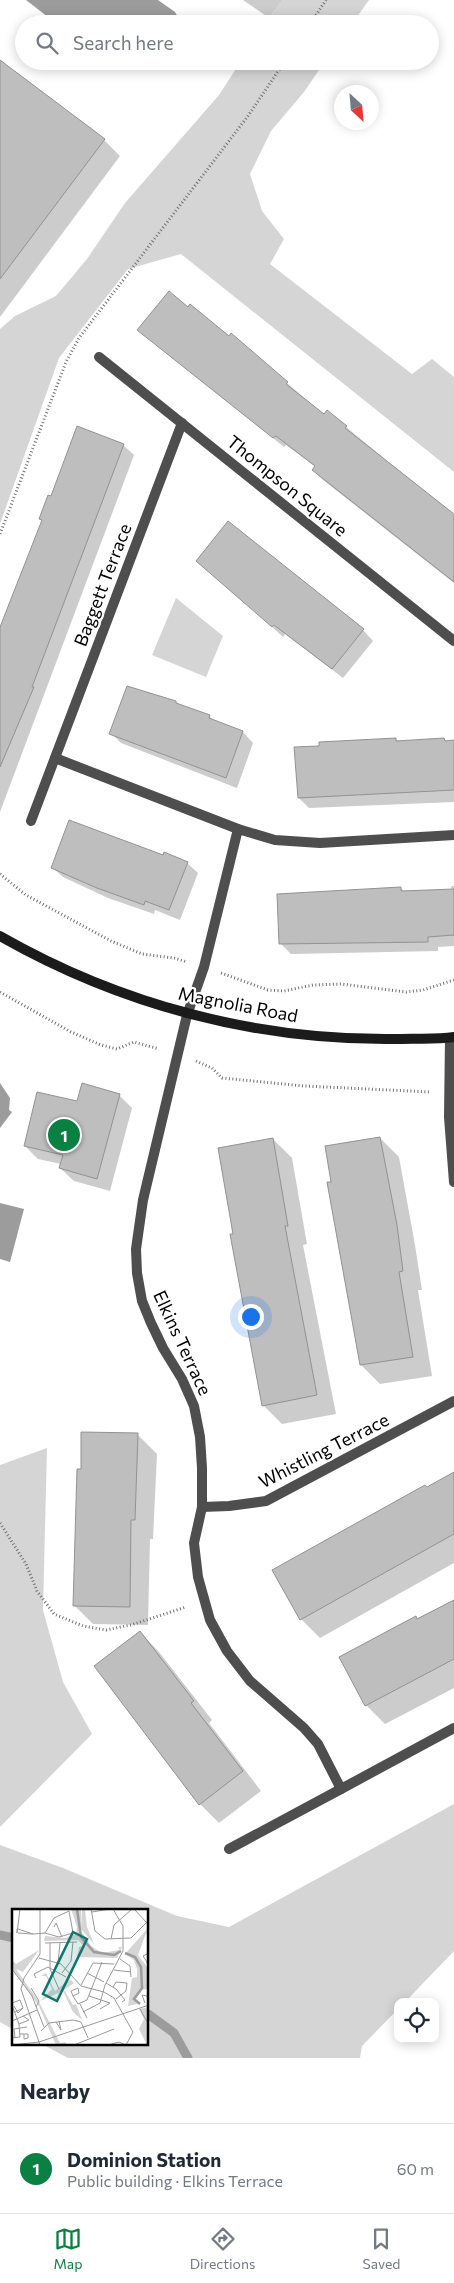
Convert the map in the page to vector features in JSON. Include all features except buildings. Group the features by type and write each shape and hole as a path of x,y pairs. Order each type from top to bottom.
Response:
{"street":[{"name":"Thompson Square","path":"99,357 454,640"},
{"name":"Baggett Terrace","path":"31,821 182,422"},
{"path":"55,758 238,830 275,840 297,842 454,835"},
{"path":"187,1015 204,967 238,830"},
{"name":"Magnolia Road","path":"0,936 29,953 96,983 187,1015 289,1033 362,1039 452,1037"},
{"name":"Elkins Terrace","path":"187,1015 143,1200 136,1249 137,1274 142,1302 162,1348 182,1379 194,1406 200,1437 202,1468 202,1507 194,1543 198,1577 210,1620 227,1651 250,1681 304,1728 318,1744 341,1789"},
{"path":"452,1037 449,1116 454,1182"},
{"name":"Whistling Terrace","path":"202,1507 266,1502 454,1401"},
{"path":"229,1849 454,1728"}],"path":[{"path":"316,15 326,0"},
{"path":"0,534 66,362 79,338 248,116 279,70"},
{"path":"0,992 71,1032 101,1046 117,1049 134,1042 178,1054 212,1068 222,1078 332,1088 450,1092"},
{"path":"0,1523 26,1564 38,1591 54,1614 83,1626 106,1630 131,1625 204,1601"}],"shaded area":[{"path":"26,0 158,0 177,15 45,15"},
{"path":"282,0 369,0 358,15 271,15"},
{"path":"235,70 319,70 304,92 271,131 250,174 262,211 284,239 270,264 412,374 432,359 454,377 454,472 181,254 128,269 59,358 0,524 0,329 15,316 56,296 87,259 125,203 219,95"},
{"path":"176,598 223,636 206,677 152,655"},
{"path":"0,1083 10,1098 9,1110 12,1112 0,1128"},
{"path":"0,1203 24,1209 10,1262 0,1259"},
{"path":"47,1448 43,1610 63,1682 92,1734 0,1827 0,1465"},
{"path":"454,1804 454,1951 409,1998 394,1998 394,2013 362,2046 360,2058 68,2058 46,2046 149,2046 149,1909 12,1909 12,2029 0,2022 0,1845 63,1868 177,1916 229,1927"}],"waterway":[{"path":"0,1935 12,1938"},
{"path":"149,2015 174,2033 188,2058"}],"place":[{"name":"Dominion Station","path":"64,1135"}]}
